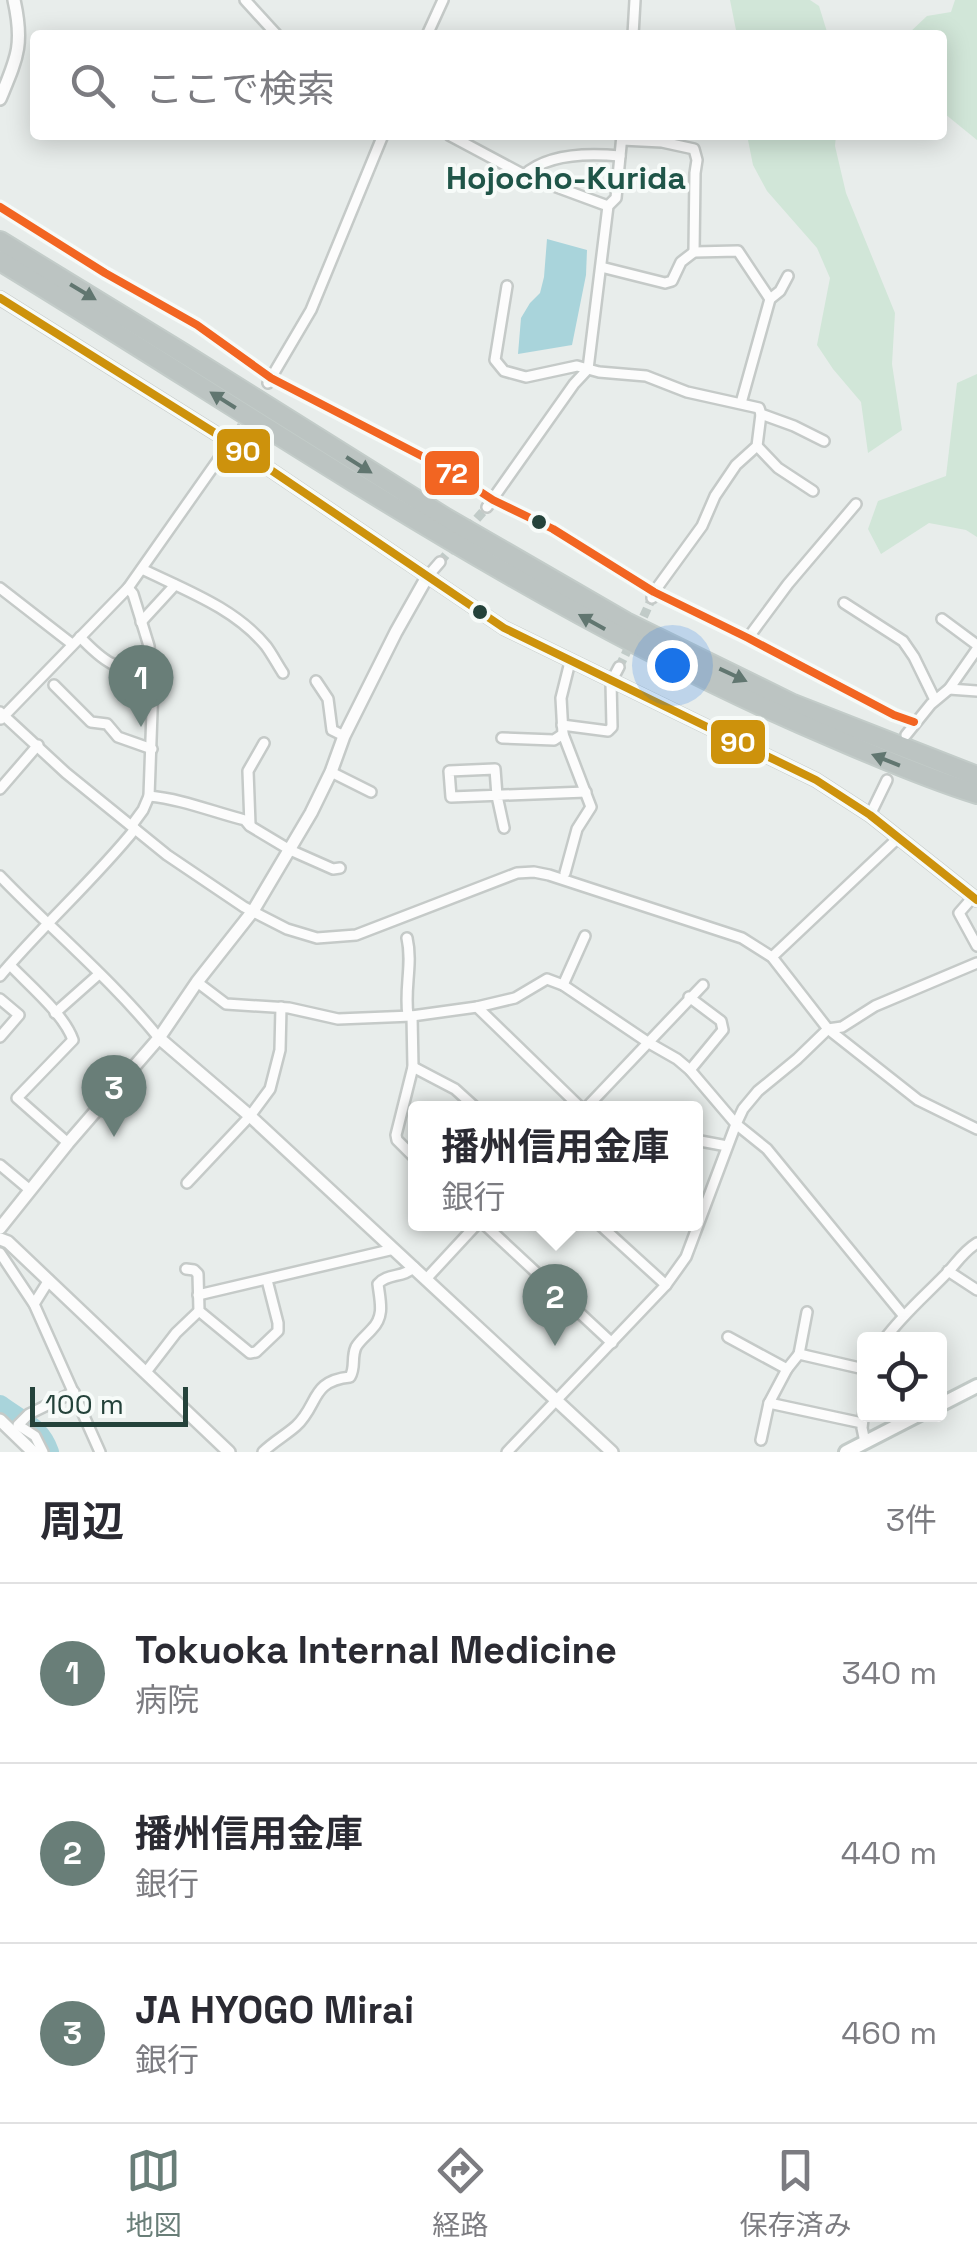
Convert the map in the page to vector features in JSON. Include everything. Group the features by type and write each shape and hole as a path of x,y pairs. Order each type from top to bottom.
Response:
{"highway":[{"path":"0,242 446,518 626,622 793,704 977,776"},
{"path":"0,262 435,533 619,637 787,719 977,794"}],"main road":[{"path":"947,1401 977,1386"},
{"path":"856,1448 905,1422"}],"street":[{"path":"0,99 20,45 14,0"},
{"path":"244,0 272,30"},
{"path":"429,30 443,0"},
{"path":"633,30 635,0"},
{"path":"269,380 311,310 381,140"},
{"path":"458,140 524,175 608,206"},
{"path":"490,503 588,369 608,206 616,198 622,140"},
{"path":"668,140 694,149 696,154 694,252"},
{"path":"524,175 557,158 620,156"},
{"path":"0,207 197,325 269,380 442,466 490,503 552,529 653,595 914,722"},
{"path":"738,251 744,238"},
{"path":"600,268 665,283 672,281 682,262 694,252 738,251"},
{"path":"738,251 770,298"},
{"path":"741,403 770,298 780,292 788,276"},
{"path":"507,286 495,360 504,371 526,377 576,366 646,376 687,392 758,408 761,414 757,446 736,465 714,496 702,526 653,595"},
{"path":"0,298 234,438 504,628 816,780 870,815 975,898 959,914 977,946"},
{"path":"761,414 824,441"},
{"path":"234,438 128,588 1,716 193,874 244,908 287,929 318,938 356,935 516,873 534,872 742,938 772,957 828,1029 918,1100 977,1128"},
{"path":"757,446 778,468 812,491"},
{"path":"748,638 856,504"},
{"path":"0,1228 159,1038 253,911 311,813 396,632 427,577 440,562"},
{"path":"142,569 241,622 266,646 283,673"},
{"path":"141,622 175,585"},
{"path":"0,588 107,662 126,670 152,670"},
{"path":"0,976 86,886 134,827 149,796 152,670 149,646 128,588"},
{"path":"844,603 903,642 935,700"},
{"path":"906,735 914,722 949,689 977,647 942,619"},
{"path":"565,873 577,829 591,807 562,730 561,698 570,662"},
{"path":"562,730 612,727 611,682 619,667"},
{"path":"316,681 328,699 332,730 344,736"},
{"path":"54,685 91,722 108,724 118,737 152,749"},
{"path":"949,689 977,691"},
{"path":"502,738 554,740 562,730"},
{"path":"250,826 248,771 264,743"},
{"path":"0,789 38,745"},
{"path":"504,828 497,796 495,768 450,771 451,797 497,796 586,792"},
{"path":"331,772 371,792"},
{"path":"870,815 887,780"},
{"path":"149,796 182,801 245,820 290,850 333,870 340,868"},
{"path":"772,957 898,838"},
{"path":"0,876 159,1038 250,1116 612,1452"},
{"path":"563,985 585,936"},
{"path":"407,938 410,954 406,1002 413,1067 396,1135 408,1151"},
{"path":"703,1212 736,1124 758,1090 828,1029 842,1027 875,1006 977,962"},
{"path":"10,965 55,1013 73,1040 17,1098 68,1143"},
{"path":"55,1013 100,974"},
{"path":"198,982 226,1004 281,1007 338,1019 410,1016 476,1007 515,998 547,979 563,985 690,1070 736,1124 767,1149 904,1314"},
{"path":"590,1101 703,985"},
{"path":"690,997 721,1021 724,1030 690,1070"},
{"path":"0,999 19,1014 0,1037"},
{"path":"187,1183 270,1089 280,1050 281,1007"},
{"path":"476,1007 576,1101"},
{"path":"413,1067 456,1089 469,1101"},
{"path":"703,1142 727,1146"},
{"path":"0,1165 30,1190"},
{"path":"427,1278 474,1231"},
{"path":"489,1231 612,1344"},
{"path":"607,1231 666,1285"},
{"path":"507,1452 666,1285 686,1258 696,1231"},
{"path":"0,1239 49,1280 229,1452"},
{"path":"890,1332 964,1252 977,1243"},
{"path":"198,1295 394,1249"},
{"path":"0,1253 34,1304 100,1452"},
{"path":"263,1452 300,1423 328,1381 350,1378 358,1344 380,1322 378,1284 414,1268"},
{"path":"186,1269 198,1274 199,1310 250,1352 256,1352 278,1331 267,1280"},
{"path":"948,1272 977,1290"},
{"path":"34,1304 49,1280"},
{"path":"146,1372 199,1310"},
{"path":"762,1440 768,1403 799,1354 806,1312"},
{"path":"728,1337 787,1370"},
{"path":"799,1354 857,1367"},
{"path":"43,1452 35,1436 18,1424 74,1392"},
{"path":"768,1403 862,1423 856,1448"},
{"path":"0,1420 33,1452"}],"green space":[{"path":"730,0 810,0 819,6 826,30 736,30"},
{"path":"955,0 977,0 977,140 947,116 947,30 912,30 927,16 951,12"},
{"path":"748,140 836,140 846,193 895,313 892,364 902,430 868,453 861,402 817,345 830,278 817,248 767,191 753,165"},
{"path":"977,374 977,537 966,530 929,523 881,554 868,529 878,501 946,476 957,383"}],"water":[{"path":"547,239 587,250 572,345 518,354 521,318 540,293"}],"waterway":[{"path":"0,1405 35,1430 49,1452"}],"tunnel":[{"path":"237,433 268,383"},
{"path":"468,529 487,507"},
{"path":"440,562 458,541"},
{"path":"638,629 652,598"},
{"path":"619,667 631,643"}],"transit line":[{"name":"72","path":"0,207 197,325 271,378 441,466 654,592 914,722"},
{"name":"90","path":"0,298 231,443 504,628 816,780 870,815 977,900"}],"place":[{"name":"Tokuoka Internal Medicine","path":"141,727"},
{"name":"JA HYOGO Mirai","path":"114,1137"},
{"name":"播州信用金庫","path":"555,1346"}],"district":[{"name":"Hojocho-Kurida","path":"566,178"}]}
